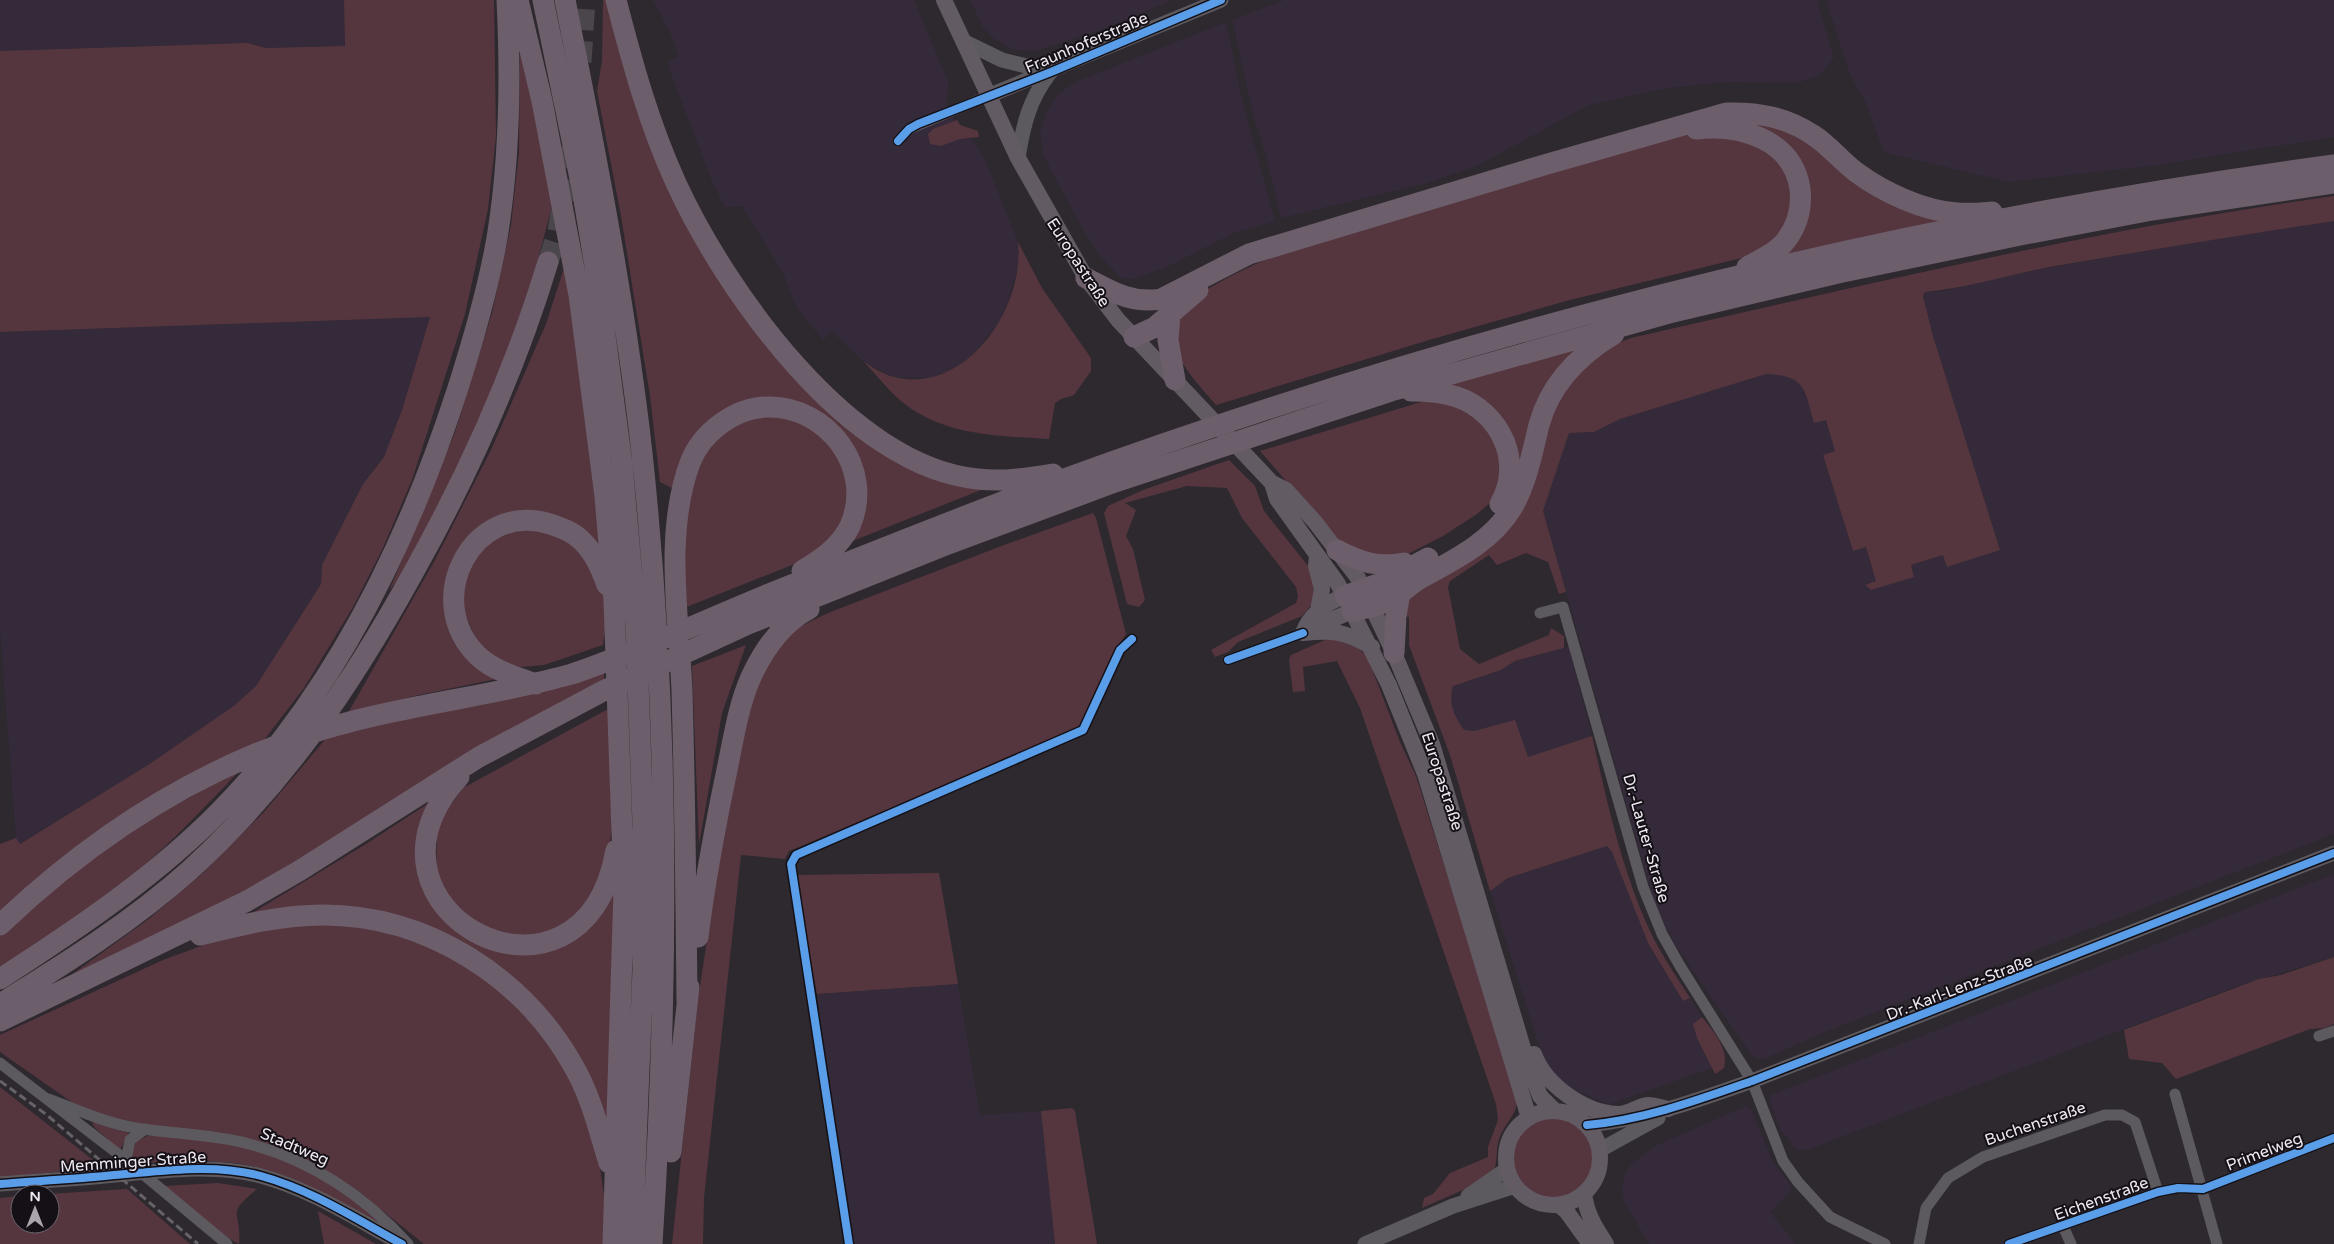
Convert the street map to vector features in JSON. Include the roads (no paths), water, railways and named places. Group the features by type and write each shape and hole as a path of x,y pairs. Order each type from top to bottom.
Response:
{"highway":[{"path":"0,979 85,924 143,881 210,821 250,777 314,694 350,636 387,568 424,485 445,426 482,307 496,241 507,152 511,72 507,0"},
{"path":"518,0 542,102 579,295 605,497 614,601 620,710 624,890 612,1244"},
{"path":"543,0 582,188 599,290 622,464 636,623 640,702 643,969 632,1244"},
{"path":"565,0 592,135 618,286 642,451 656,614 665,826 664,971 652,1244"},
{"path":"616,0 642,98 676,183 716,258 754,314 795,362 854,423 888,447 930,466 977,479 1011,480 1057,486"},
{"path":"1134,337 1155,326 1171,304 1214,270 1249,254 1544,165 1726,113 1753,112 1791,123 1814,135 1855,172 1879,186 1933,208 1956,213 1992,212 2061,199 2088,204"},
{"path":"1086,278 1130,300 1171,304 1223,274 1267,255 1676,134 1699,129 1737,130 1757,135 1774,144 1788,158 1798,176 1802,203 1797,222 1787,240 1761,260 1724,278"},
{"path":"657,1244 668,1184 687,1001 717,816 739,714 751,677 771,643 783,628 798,615 873,574 1057,486 1111,473 1198,432 1384,373 1724,278 2088,204 2334,165"},
{"path":"0,925 56,874 126,822 199,781 234,764 321,730 537,684 602,664 767,595 1057,486 1111,473 1634,322 1749,293 2020,235 2152,210 2334,183"},
{"path":"0,1004 133,917 190,870 279,777 344,692 443,520 504,388 528,328 548,262"},
{"path":"1171,304 1168,340 1175,380"},
{"path":"1358,601 1392,599 1414,581 1459,557 1499,525 1512,508 1522,485 1530,464 1542,415 1557,384 1582,356 1634,322"},
{"path":"1358,601 1410,568 1460,540 1489,518 1505,493 1509,477 1509,457 1500,430 1475,405 1457,397 1440,393 1391,391"},
{"path":"687,1001 686,821 677,525 690,462 702,441 722,422 754,408 767,407 799,411 810,416 839,440 852,464 856,500 849,527 839,544 826,556 767,595"},
{"path":"537,684 487,663 473,650 462,634 453,604 453,586 460,564 474,545 492,531 511,523 538,521 558,526 574,534 589,549 596,560 614,601"},
{"path":"1327,552 1371,565 1386,566 1404,563 1410,568"},
{"path":"0,1021 213,919 300,871 479,757 559,713 700,645 873,574"},
{"path":"1394,653 1396,616 1400,593"},
{"path":"479,757 443,794 428,830 427,844 429,872 433,886 449,913 472,932 489,940 517,945 547,941 569,931 590,912 602,894 610,874 618,836 622,786"},
{"path":"156,946 266,920 322,915 368,919 396,925 455,949 490,970 510,987 548,1027 574,1066 584,1086 614,1178"}],"main road":[{"name":"Europastraße","path":"944,0 1018,158 1086,278 1134,337 1272,483 1286,490 1394,653 1432,744 1540,1096 1554,1110"},
{"path":"1318,611 1322,589 1316,566 1327,552"},
{"name":"Europastraße","path":"1358,601 1372,647 1425,774 1528,1118"},
{"path":"1303,633 1308,619 1318,611 1358,601"},
{"path":"1303,633 1358,601"},
{"path":"1303,633 1331,630 1358,639 1372,647"},
{"path":"1515,1019 1528,1038 1536,1061 1548,1079 1568,1096 1612,1113 1622,1114 1648,1105 1668,1109"},
{"path":"1554,1110 1572,1114 1587,1124 1598,1141 1601,1160 1596,1178 1584,1194 1573,1202 1559,1205 1539,1203 1526,1196 1515,1186 1507,1169 1506,1159 1509,1140 1521,1124 1528,1118 1541,1112 1554,1110"},
{"path":"1584,1194 1586,1210 1590,1220 1606,1244"},
{"path":"1559,1205 1567,1212 1590,1244"}],"street":[{"name":"Fraunhoferstraße","path":"988,96 1051,72 1199,4 1221,0"},
{"path":"962,41 1002,60 1051,72 1036,90 1030,104 1018,158"},
{"path":"898,141 910,128 988,96"},
{"name":"Dr.-Lauter-Straße","path":"1540,613 1563,607 1652,913 1680,966 1752,1081"},
{"path":"1228,660 1303,633"},
{"name":"Dr.-Karl-Lenz-Straße","path":"1587,1124 1622,1121 1668,1109 1752,1081 2334,853"},
{"path":"2319,1036 2334,1031"},
{"name":"Stadtweg","path":"0,1063 126,1160 227,1244"},
{"path":"1752,1081 1783,1161 1798,1182 1830,1217 1885,1244"},
{"path":"2176,1094 2217,1244"},
{"name":"Stadtweg","path":"49,1099 105,1120 145,1129 215,1137 250,1144 319,1171 372,1208 408,1244"},
{"name":"Dr.-Karl-Lenz-Straße","path":"1600,1150 1657,1120 1668,1109"},
{"name":"Buchenstraße","path":"1919,1244 1926,1208 1948,1178 1983,1157 2105,1115 2122,1114 2136,1122 2158,1192"},
{"path":"126,1160 130,1140 145,1129"},
{"name":"Primelweg","path":"2203,1189 2334,1138"},
{"name":"Memminger Straße","path":"0,1184 155,1171 217,1169 260,1176 309,1194 402,1244"},
{"path":"1453,1206 1507,1169"},
{"path":"1365,1244 1453,1206 1515,1186"},
{"name":"Eichenstraße","path":"2009,1244 2158,1192 2178,1188 2203,1189"},
{"path":"2063,1226 2071,1244"}],"tunnel":[{"path":"581,62 585,0"},
{"path":"548,262 558,231 572,147"}],"railway":[{"path":"0,1081 47,1115 198,1244"}]}
